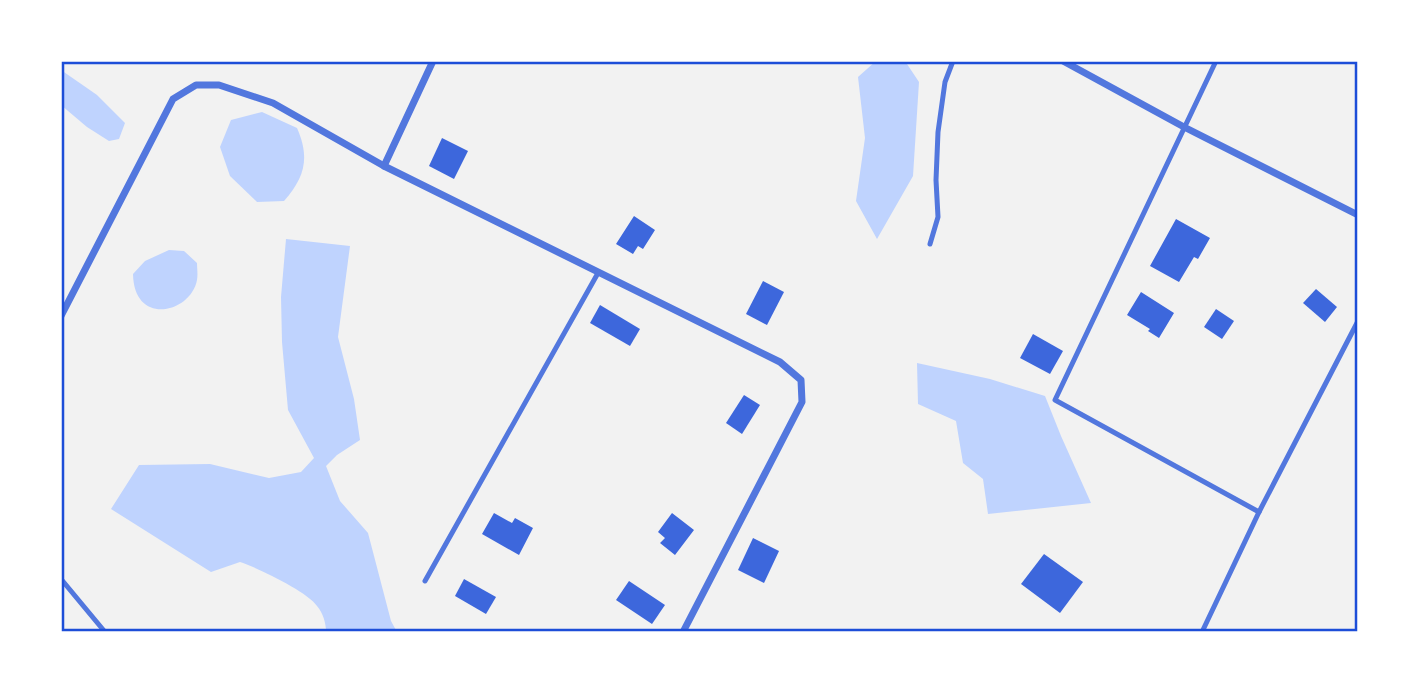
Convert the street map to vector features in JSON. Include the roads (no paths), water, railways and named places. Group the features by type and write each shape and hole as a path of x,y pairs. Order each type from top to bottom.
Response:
{"street":[{"path":"384,166 433,61"},
{"path":"1063,61 1184,127 1358,215"},
{"path":"61,316 173,99 196,85 219,85 272,103 384,166 780,362 801,380 802,402 683,632"}],"lane":[{"path":"930,244 938,217 938,132 945,82 953,61"},
{"path":"1216,61 1055,400 1259,512"},
{"path":"425,581 598,273"},
{"path":"1202,632 1259,512 1358,321"},
{"path":"61,579 105,632"}],"water":[{"path":"876,61 905,61 919,82 913,176 877,239 856,201 865,138 858,77"},
{"path":"61,70 97,95 125,123 119,139 109,141 61,105"},
{"path":"262,112 297,128 301,139 304,158 301,175 284,201 257,202 230,176 220,147 231,120"},
{"path":"286,239 350,246 338,337 354,399 360,440 326,466 340,501 368,533 391,621 397,632 326,632 324,618 319,609 312,600 293,587 240,562 211,572 111,509 139,465 210,464 269,478 301,472 314,458 288,410 281,297"},
{"path":"169,250 184,251 197,263 197,280 193,291 174,307 152,308 143,302 136,291 133,274 145,261"},
{"path":"917,363 990,379 1045,396 1091,503 988,514 983,479 963,463 956,421 918,404"}]}
